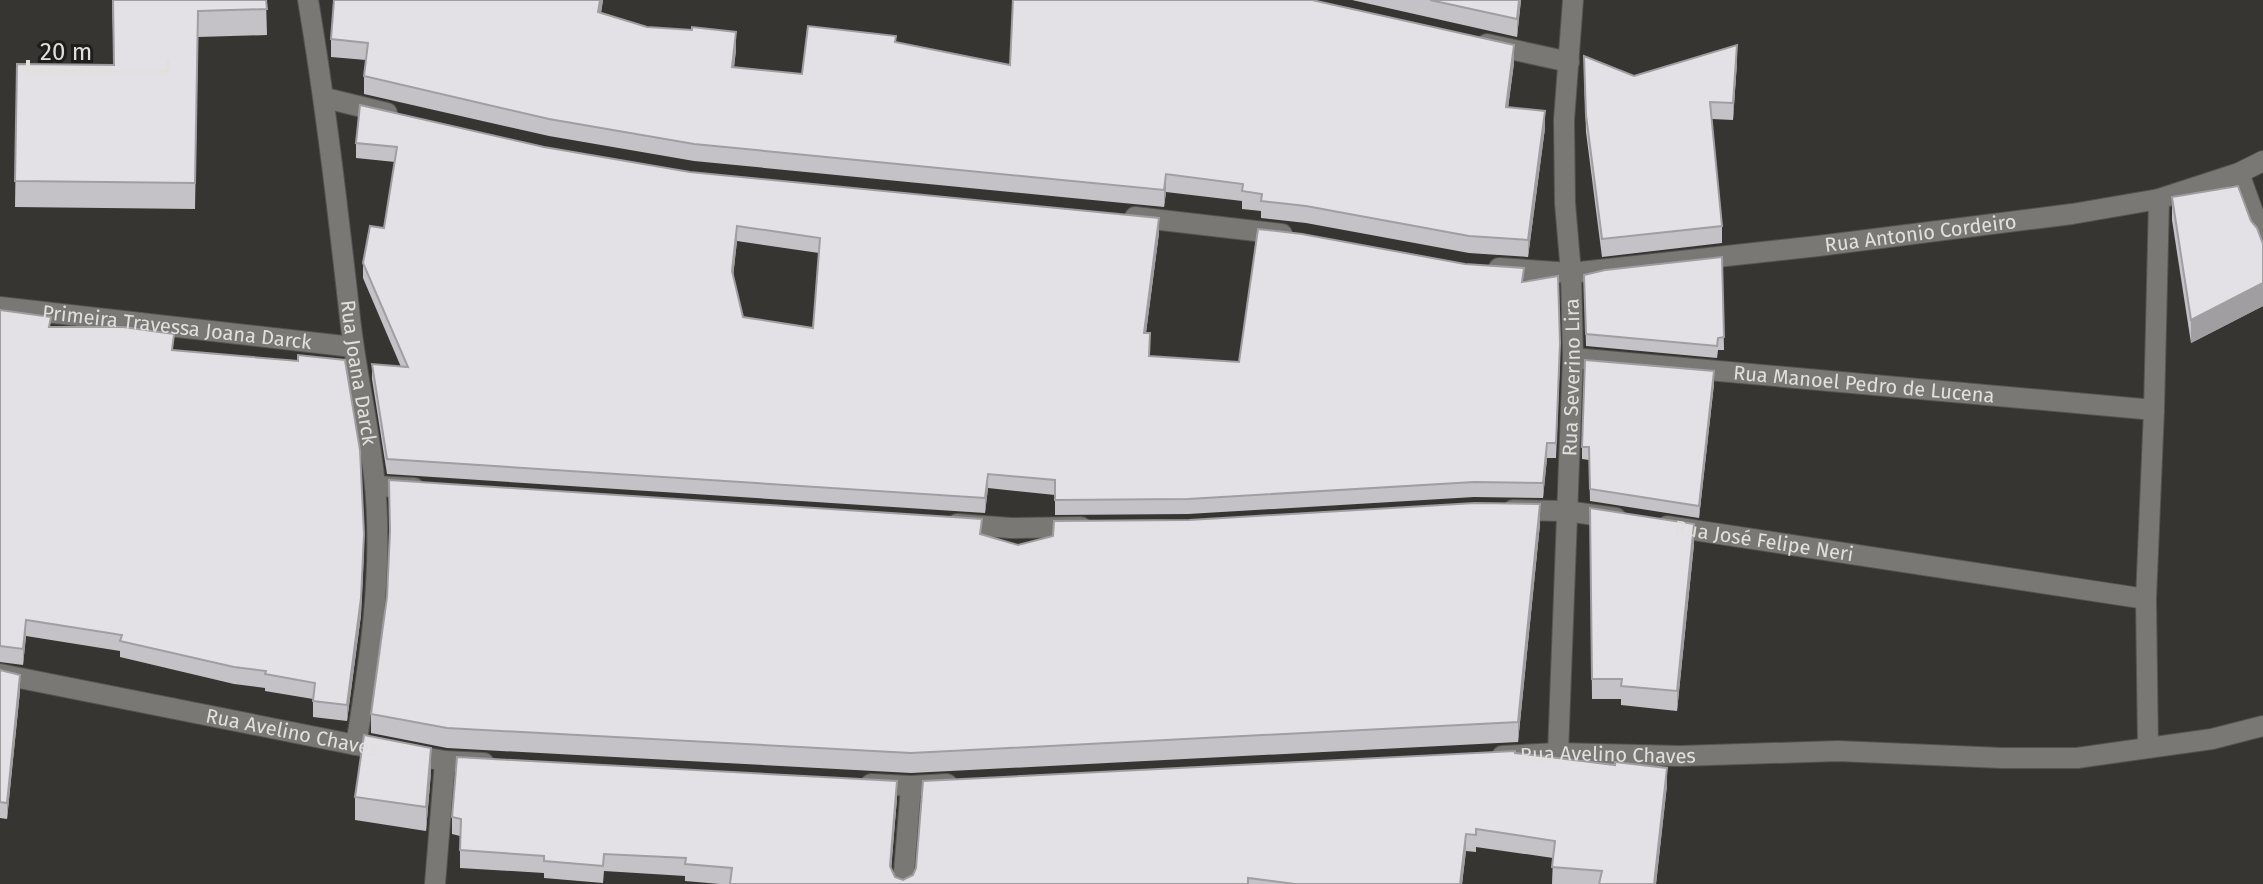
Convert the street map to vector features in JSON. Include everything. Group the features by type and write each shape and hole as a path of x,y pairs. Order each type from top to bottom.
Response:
{"street":[{"name":"Rua Joana Darck","path":"308,0 325,98 353,347 375,486 376,595 371,651 356,745"},
{"name":"Rua Severino Lira","path":"1558,753 1573,358 1564,120 1573,0"},
{"path":"1461,38 1569,62"},
{"path":"325,98 413,119"},
{"name":"Rua Antonio Cordeiro","path":"1482,267 1571,273 2072,214 2159,199 2239,173 2263,161"},
{"path":"2239,173 2263,240"},
{"path":"2148,748 2146,599 2159,199"},
{"path":"1114,215 1304,236"},
{"name":"Primeira Travessa Joana Darck","path":"0,307 353,347"},
{"name":"Rua Manoel Pedro de Lucena","path":"1573,358 2154,410"},
{"path":"375,486 434,489"},
{"name":"Rua José Felipe Neri","path":"1490,510 1566,511 2146,599"},
{"path":"935,523 1011,528 1100,527"},
{"name":"Rua Avelino Chaves","path":"0,674 445,761 506,764"},
{"name":"Rua Avelino Chaves","path":"1479,757 1558,753 1680,756 1838,751 2077,758 2212,739 2263,726"},
{"path":"435,884 445,761"},
{"path":"849,783 911,786 975,783"},
{"path":"903,884 911,786"}],"building":[{"path":"113,0 266,0 267,9 198,11 195,183 15,181 17,64 114,65"},
{"path":"334,0 600,0 598,12 647,27 692,30 692,27 736,32 732,67 802,74 808,26 896,36 895,42 1010,65 1013,0 1312,0 1514,45 1506,107 1545,111 1528,240 1469,236 1306,206 1261,201 1262,194 1242,191 1243,184 1166,174 1164,190 694,144 549,119 364,76 368,43 331,39"},
{"path":"1430,0 1519,0 1517,19"},
{"path":"1737,45 1733,103 1710,102 1722,226 1602,239 1586,115 1584,56 1634,76"},
{"path":"360,105 544,147 690,172 1159,218 1144,333 1150,333 1149,356 1239,362 1258,229 1302,234 1465,264 1524,268 1522,282 1558,276 1560,343 1556,443 1547,443 1543,483 1474,482 1188,499 1055,500 1055,480 988,474 985,498 387,459 372,364 408,367 363,263 370,226 384,228 397,147 356,143","holes":["737,226 820,238 813,328 743,317 732,271"]},
{"path":"2238,186 2263,244 2263,283 2191,320 2172,197"},
{"path":"1722,257 1724,337 1718,338 1717,346 1586,334 1584,275"},
{"path":"0,310 51,317 49,327 123,327 174,334 172,350 298,361 298,355 345,360 360,450 364,534 361,598 347,705 313,701 315,683 120,641 122,635 26,620 23,649 0,646"},
{"path":"1585,360 1714,371 1699,506 1590,489 1589,447 1582,447"},
{"path":"389,480 982,519 980,534 1018,545 1053,536 1054,521 1189,520 1475,503 1540,504 1518,722 911,753 447,728 371,714 387,597"},
{"path":"1590,508 1694,524 1677,691 1621,686 1622,679 1592,679"},
{"path":"0,670 20,675 7,803 0,802"},
{"path":"364,735 431,748 426,807 355,797"},
{"path":"1515,751 1615,765 1615,762 1667,768 1654,884 1599,884 1602,871 1552,867 1555,841 1476,829 1476,835 1466,834 1460,884 1295,884 1248,878 1248,884 730,884 732,868 685,864 686,858 604,854 603,866 544,861 544,856 460,850 461,819 452,817 457,757 897,781 890,866 895,877 903,880 913,875 916,868 923,781"}]}
